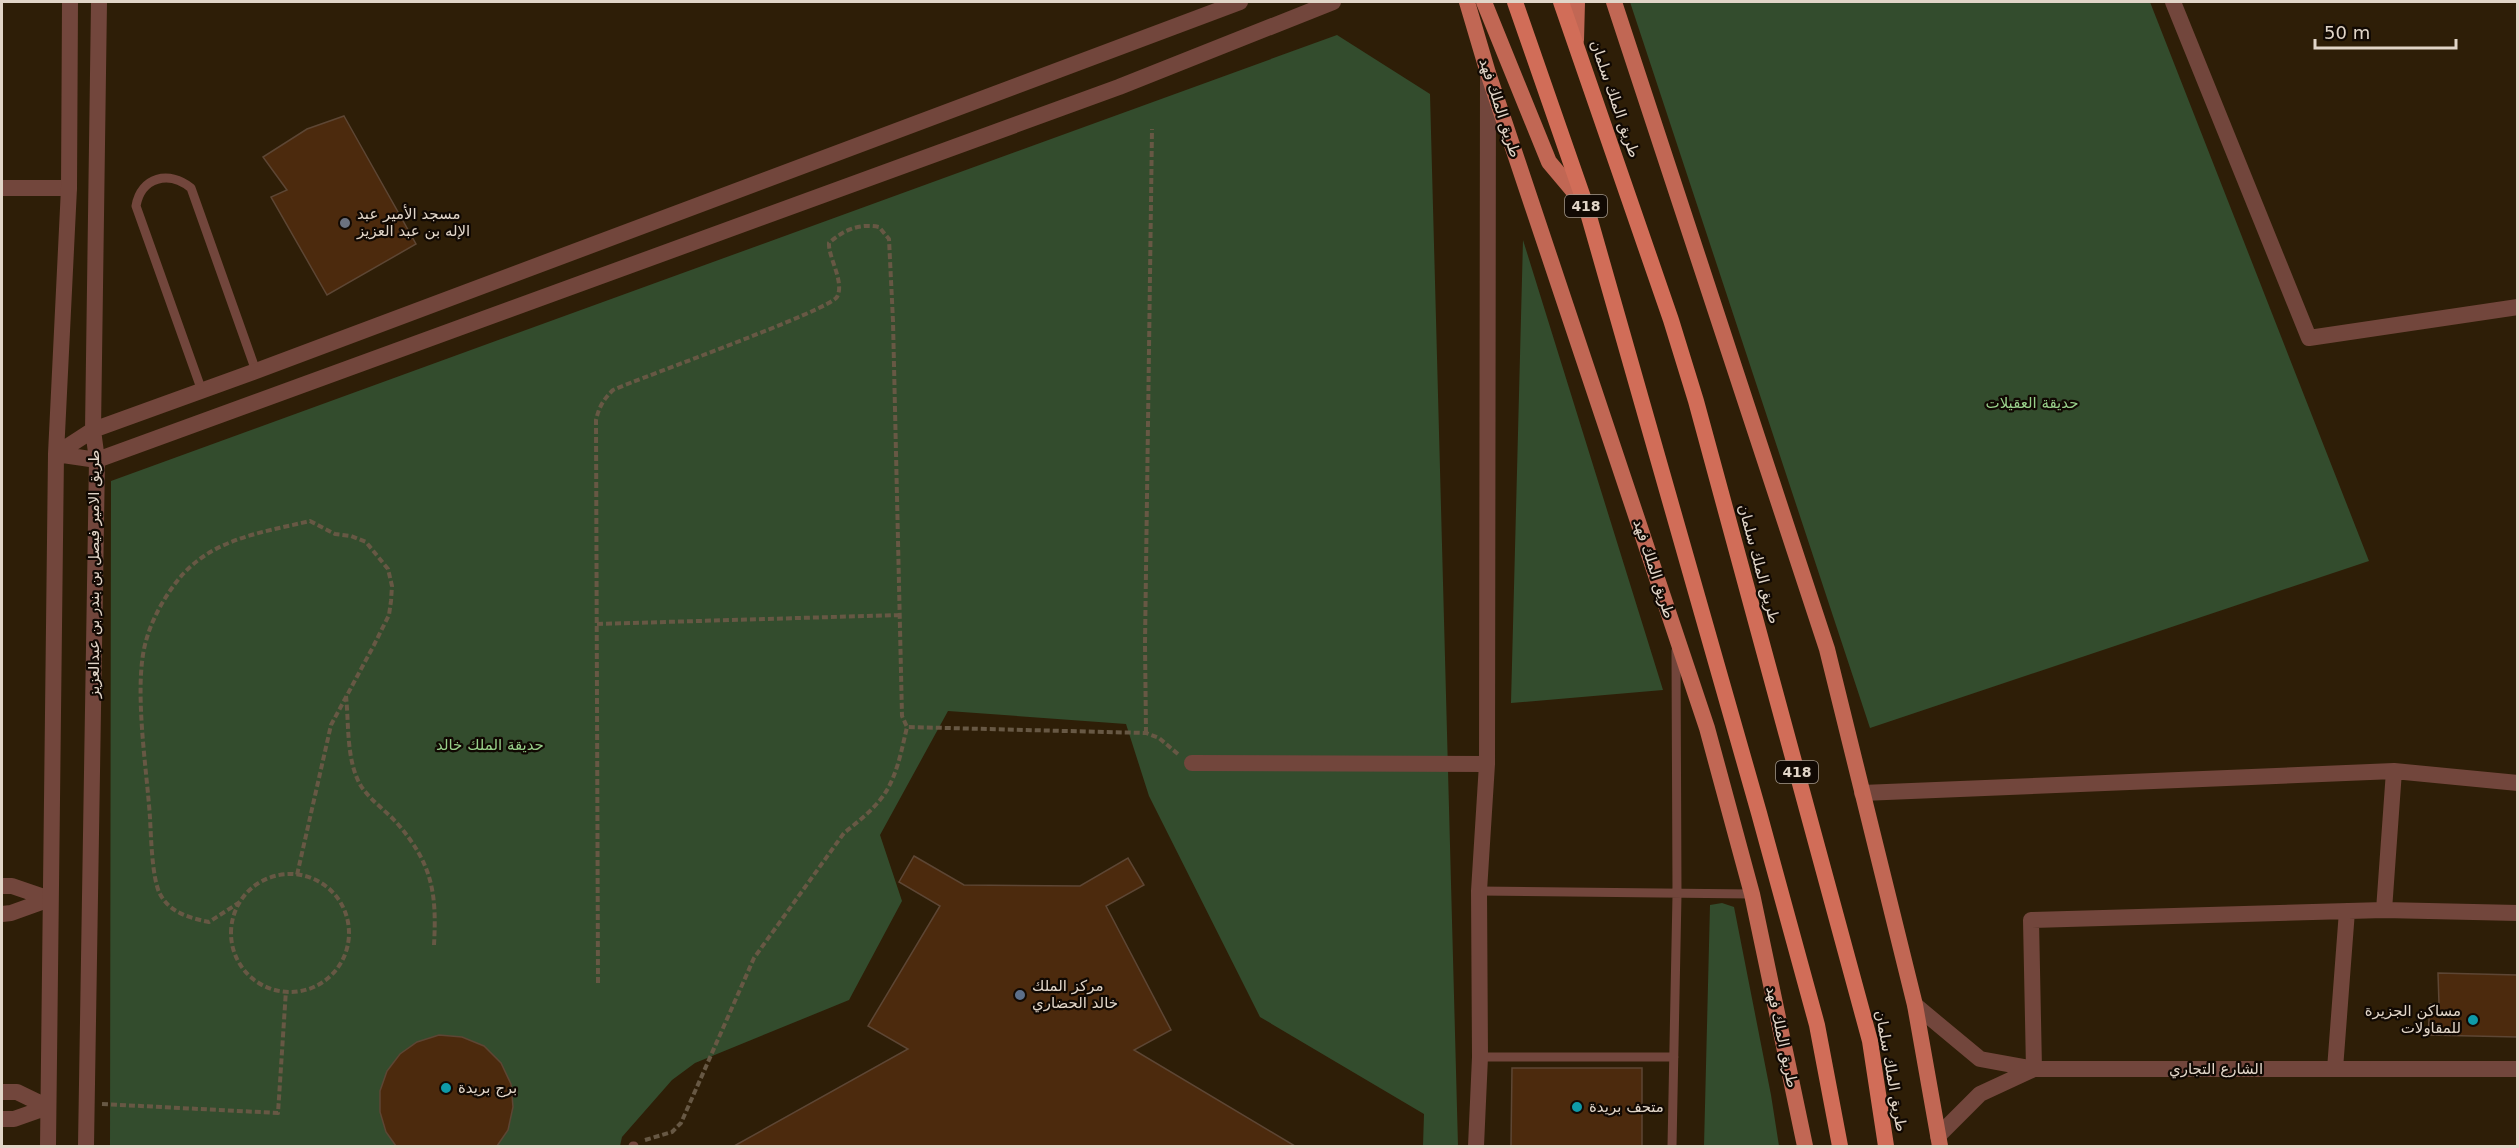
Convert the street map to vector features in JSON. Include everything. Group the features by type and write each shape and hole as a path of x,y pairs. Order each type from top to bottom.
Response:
{"highway":[{"name":"418","path":"1515,2 1586,206 1645,413 1817,1025 1840,1146"},
{"name":"طريق الملك سلمان","path":"1561,2 1576,40 1696,401 1870,1041 1886,1146"}],"main road":[{"name":"طريق الملك فهد","path":"1467,2 1488,73 1707,728 1752,894 1805,1146"},
{"path":"1484,2 1549,162 1586,206"},
{"path":"1576,40 1577,2"},
{"path":"1614,2 1827,650 1915,1005 1939,1141"}],"street":[{"path":"48,1146 56,454 69,188 70,2"},
{"name":"طريق الامير فيصل بن بندر بن عبدالعزيز","path":"86,1146 97,460 93,430 99,2"},
{"path":"56,454 93,430 1240,2"},
{"path":"56,454 97,460 1108,91 1333,2"},
{"path":"2172,2 2309,338 2517,307"},
{"path":"1476,1146 1480,1058 1479,891 1487,764 1488,73"},
{"path":"2,188 69,188"},
{"path":"1192,763 1487,764"},
{"path":"1862,793 2394,771 2517,783"},
{"path":"2384,910 2394,771"},
{"path":"2,886 12,886 50,899"},
{"path":"2,914 11,914 50,899"},
{"path":"1915,1005 1980,1059 2034,1069 2031,920 2384,910 2517,913"},
{"path":"2336,1069 2347,911"},
{"name":"الشارع التجاري","path":"1939,1141 1980,1094 2034,1069 2517,1069"},
{"path":"2,1092 17,1092 48,1107"},
{"path":"2,1119 14,1119 48,1107"}],"lane":[{"path":"202,391 136,206 138,195 152,180 173,177 183,181 191,188 256,371"},
{"path":"1672,1146 1677,895 1676,635"},
{"path":"1479,891 1677,895 1752,894"},
{"path":"1480,1058 1674,1057"}],"path":[{"path":"1146,733 1145,644 1152,129"},
{"path":"598,983 596,420 603,401 613,390 645,376 801,317 831,302 837,298 838,293 835,264 828,248 829,243 847,229 870,225 879,227 885,233 889,248 902,716 908,728 899,761 887,790 863,817 844,833 754,958 693,1101 681,1123 672,1132 634,1146"},
{"path":"240,902 234,913 231,929 232,944 237,959 246,972 261,985 271,989 286,990 303,990 315,986 330,975 345,953 348,939 345,912 335,895 318,881 288,874 269,878 255,886 240,902 209,922 178,913 159,893 153,853 141,692 146,640 163,603 182,575 198,560 233,539 310,521 335,534 351,536 366,542 388,569 392,586 391,602 384,625 331,725 297,875"},
{"path":"597,624 900,615"},
{"path":"346,695 350,746 361,785 415,846 429,875 436,909 434,945"},
{"path":"908,728 1146,733 1159,738 1169,749 1192,763"},
{"path":"86,1104 278,1113 286,990"}],"green space":[{"name":"حديقة العقيلات","path":"1630,2 2150,2 2369,561 1870,728"},
{"name":"حديقة الملك خالد","path":"1337,35 1430,94 1458,1146 1423,1146 1424,1114 1260,1017 1149,796 1126,724 948,711 880,835 902,901 849,1000 695,1063 672,1080 622,1137 620,1146 110,1146 111,481"},
{"path":"1523,240 1663,690 1511,703"},
{"path":"1722,903 1734,907 1779,1146 1704,1146 1710,905"}],"building":[{"name":"مسجد الأمير عبد الإله بن عبد العزيز","path":"344,116 416,244 327,295 271,197 287,190 263,157 307,129"},
{"name":"مركز الملك خالد الحضاري","path":"914,856 964,885 1080,886 1128,858 1144,885 1106,906 1171,1030 1134,1050 1295,1146 734,1146 908,1049 868,1026 940,906 899,882"},
{"name":"مساكن الجزيرة للمقاولات","path":"2438,973 2517,975 2517,1037 2428,1035 2430,1004 2439,1004"},
{"name":"برج بريدة","path":"439,1035 462,1037 484,1046 501,1063 511,1084 513,1107 508,1130 497,1146 396,1146 386,1132 380,1112 380,1091 387,1071 400,1054 417,1042"},
{"name":"متحف بريدة","path":"1512,1068 1642,1068 1642,1146 1511,1146"}],"place":[{"name":"مسجد الأمير عبد الإله بن عبد العزيز","path":"345,223"},
{"name":"مركز الملك خالد الحضاري","path":"1020,995"},
{"name":"مساكن الجزيرة للمقاولات","path":"2473,1020"},
{"name":"برج بريدة","path":"446,1088"},
{"name":"متحف بريدة","path":"1577,1107"}]}
